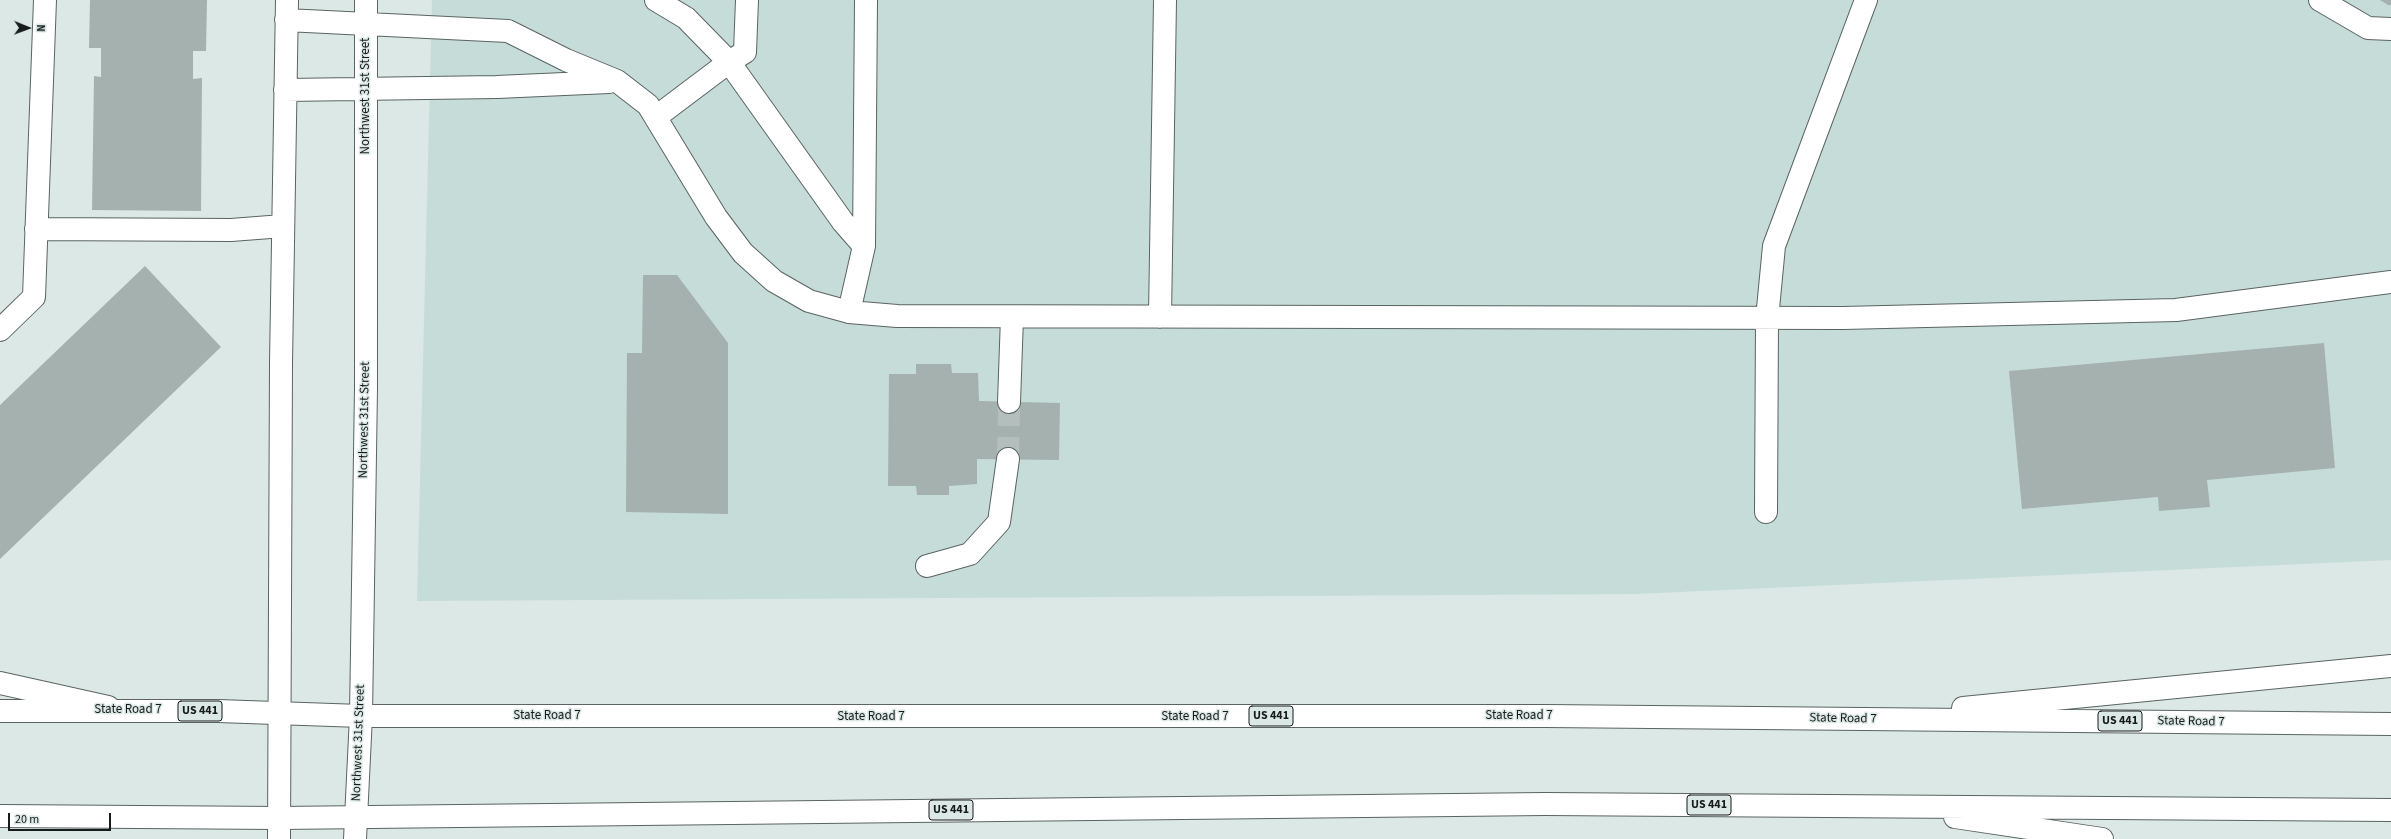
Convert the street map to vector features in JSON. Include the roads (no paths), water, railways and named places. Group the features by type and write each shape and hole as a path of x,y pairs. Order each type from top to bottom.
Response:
{"main road":[{"path":"0,330 34,297 45,0"},
{"name":"Northwest 31st Street","path":"355,839 361,716 366,388 366,0"},
{"path":"656,0 686,18 729,62 843,222 864,246"},
{"path":"656,117 729,62 745,52 747,0"},
{"path":"849,312 864,246 866,0"},
{"path":"1160,317 1165,0"},
{"path":"1766,512 1766,319 1774,246 1866,0"},
{"path":"2320,0 2368,28 2391,29"},
{"path":"279,829 278,712 283,226 287,10 366,24 508,32 566,60 617,81 648,105 716,217 742,253 774,281 809,301 849,312 897,316 1012,317 1766,319 2163,310 2391,282"},
{"path":"285,90 617,81"},
{"path":"36,229 231,230 283,226"},
{"path":"1009,402 1012,317"},
{"path":"927,566 970,554 999,522 1008,459"},
{"path":"1848,719 2391,666"},
{"path":"0,682 123,710"},
{"name":"State Road 7","path":"0,711 123,710 278,712 361,716 1554,716 2391,724"},
{"name":"US 441","path":"0,816 279,829 356,817 1530,804 1873,805 2391,810"},
{"path":"1873,805 2102,839"}],"tunnel":[{"path":"1008,459 1009,402"}]}
